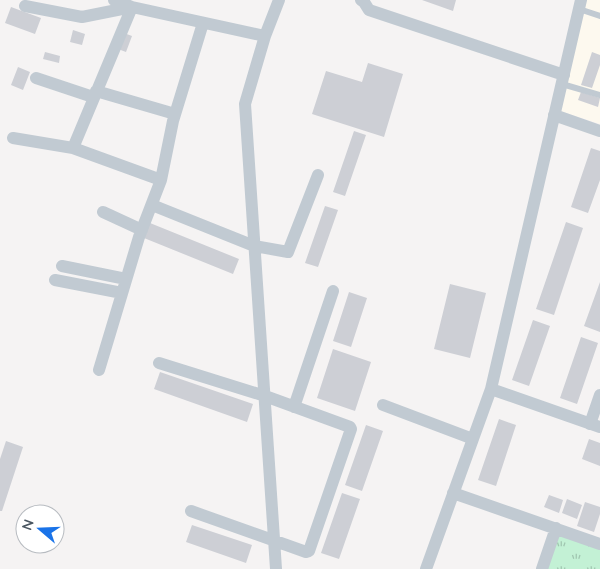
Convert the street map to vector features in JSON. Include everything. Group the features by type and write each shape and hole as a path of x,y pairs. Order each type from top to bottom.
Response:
{"street":[{"path":"114,0 132,7 265,36"},
{"path":"276,569 245,104 265,36 279,0"},
{"path":"363,1 369,10 563,79"},
{"path":"426,569 491,389 580,4"},
{"path":"25,6 82,17 132,7"},
{"path":"73,148 132,7"},
{"path":"99,370 126,279 161,180 176,114 203,22"},
{"path":"36,78 176,114"},
{"path":"554,115 600,130"},
{"path":"13,138 73,148 161,180"},
{"path":"152,205 254,246 288,252 318,175"},
{"path":"104,212 142,230"},
{"path":"62,266 126,279"},
{"path":"55,280 122,294"},
{"path":"294,407 333,291"},
{"path":"159,363 265,396 350,427 351,431 309,551 306,552 192,511"},
{"path":"491,389 595,425 600,395"},
{"path":"383,405 473,440"},
{"path":"453,493 600,544"},
{"path":"542,569 556,528"}],"lane":[{"path":"580,4 600,16"},
{"path":"563,79 600,96"}],"shaded area":[{"path":"586,0 600,0 600,124 560,111"}],"green space":[{"path":"557,534 600,549 600,569 545,569"}],"building":[{"path":"422,0 456,0 453,11"},
{"path":"11,7 41,18 35,34 5,23"},
{"path":"73,30 85,34 82,45 70,42"},
{"path":"124,33 132,36 126,52 118,49"},
{"path":"45,52 60,56 59,63 43,59"},
{"path":"592,52 600,55 600,65 592,88 581,85"},
{"path":"368,63 403,74 384,137 312,114 326,71 362,82"},
{"path":"18,67 30,72 23,90 11,85"},
{"path":"581,92 600,98 598,107 578,100"},
{"path":"354,131 366,135 345,196 333,192"},
{"path":"591,148 600,151 600,180 588,213 571,207"},
{"path":"325,206 338,210 318,267 305,263"},
{"path":"566,222 583,228 554,315 536,309"},
{"path":"150,223 239,259 233,274 144,238"},
{"path":"600,282 600,332 584,326"},
{"path":"450,284 486,293 470,358 434,349"},
{"path":"349,292 367,298 351,347 333,341"},
{"path":"533,320 550,326 529,386 512,380"},
{"path":"581,337 598,343 577,404 560,398"},
{"path":"333,349 371,362 355,411 317,398"},
{"path":"160,372 253,404 247,422 154,389"},
{"path":"499,419 516,425 496,486 478,480"},
{"path":"366,425 383,431 362,491 345,485"},
{"path":"589,439 600,443 600,466 582,459"},
{"path":"6,441 23,447 2,511 0,511 0,459"},
{"path":"342,493 360,499 339,559 321,553"},
{"path":"549,495 563,500 559,513 544,507"},
{"path":"567,499 582,505 577,519 562,513"},
{"path":"585,502 600,507 600,514 594,532 577,526"},
{"path":"192,525 252,545 246,563 186,542"}]}
